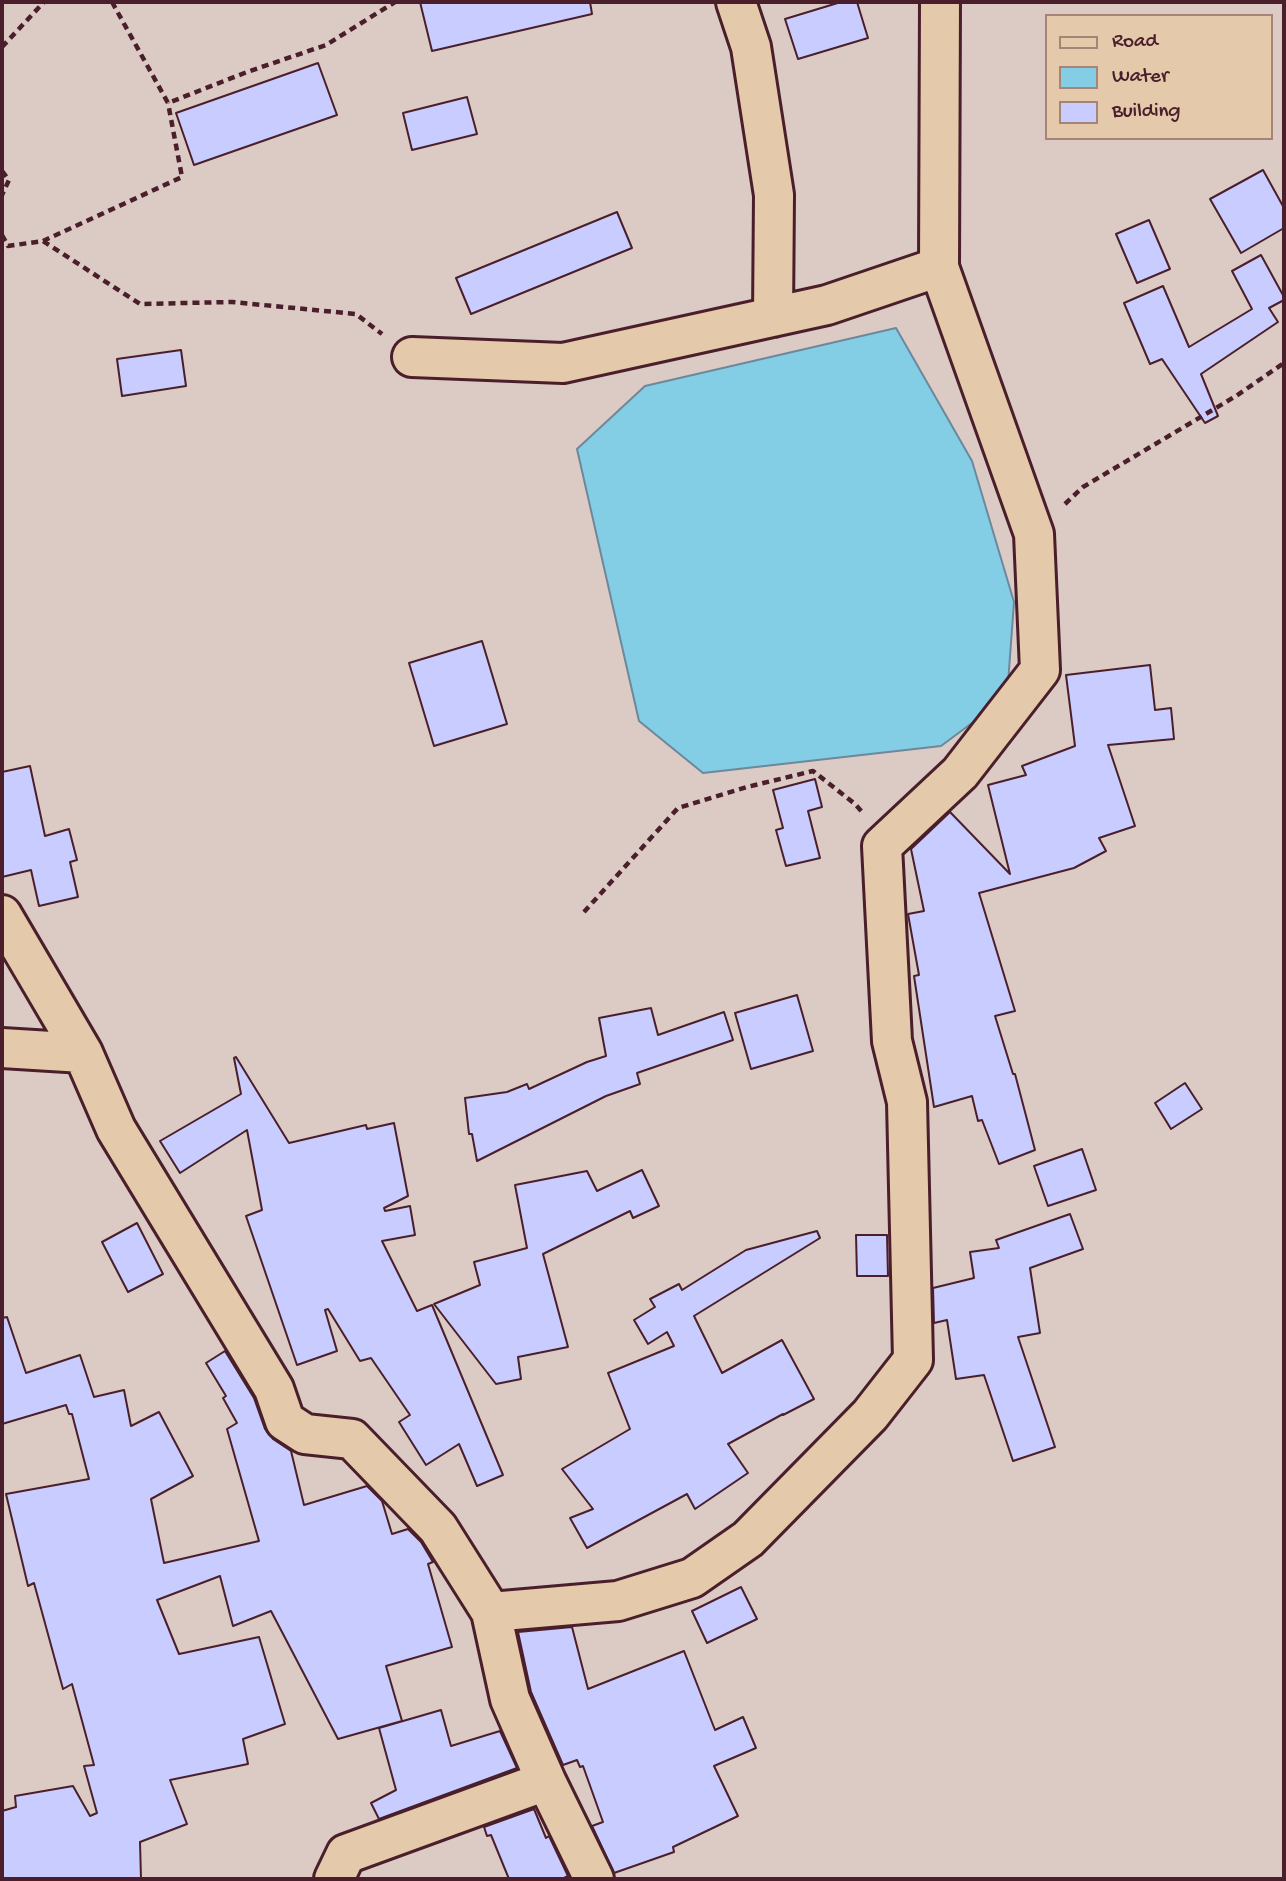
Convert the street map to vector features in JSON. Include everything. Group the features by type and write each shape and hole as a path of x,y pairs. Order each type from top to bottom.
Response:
{"street":[{"path":"736,2 751,47 774,195 773,317"},
{"path":"491,1612 618,1601 692,1578 748,1539 870,1415 913,1360 907,1102 892,1041 882,846 960,773 1040,670 1034,534 939,267 940,2"},
{"path":"412,357 563,363 827,305 939,267"},
{"path":"2,915 83,1053 116,1129 274,1389 285,1421 305,1434 352,1439 438,1528 491,1612 510,1699 594,1879"},
{"path":"2,1048 83,1053"},
{"path":"334,1879 346,1854 546,1781"}],"path":[{"path":"2,47 44,2"},
{"path":"2,235 8,246 43,241 181,177 168,103 112,2"},
{"path":"168,103 247,72 326,46 395,2"},
{"path":"2,171 9,180 2,195"},
{"path":"43,241 141,304 232,302 356,314 412,357"},
{"path":"1034,534 1083,487 1236,396 1284,363"},
{"path":"584,912 678,808 813,771 855,803 880,832 882,846"}],"water":[{"path":"896,328 972,461 1014,602 1007,697 941,746 703,773 639,721 577,449 645,386"}],"building":[{"path":"420,2 590,2 592,14 432,51"},
{"path":"841,2 857,2 868,38 798,59 785,19"},
{"path":"318,63 337,115 194,165 176,113"},
{"path":"467,97 477,134 412,150 403,113"},
{"path":"1263,170 1284,208 1284,228 1241,253 1210,199"},
{"path":"617,212 632,248 471,314 456,278"},
{"path":"1149,220 1170,269 1137,283 1116,234"},
{"path":"1261,255 1284,297 1284,300 1269,308 1278,322 1201,374 1218,416 1205,423 1162,359 1150,364 1124,303 1163,286 1189,347 1252,309 1232,271"},
{"path":"181,350 186,386 122,396 117,359"},
{"path":"482,641 507,724 434,746 409,663"},
{"path":"1150,665 1155,710 1171,708 1174,739 1108,745 1135,826 1099,838 1106,851 1074,868 979,893 1015,1011 995,1016 1015,1074 1035,1150 999,1164 982,1120 978,1121 972,1096 934,1107 914,976 919,975 908,914 924,911 911,849 950,812 1010,874 988,785 1026,775 1022,766 1075,746 1066,675"},
{"path":"30,766 45,836 69,829 77,860 70,862 78,897 39,906 31,870 2,877 2,772"},
{"path":"815,779 822,807 808,811 820,858 786,866 776,830 783,828 773,790"},
{"path":"797,995 813,1051 751,1069 735,1013"},
{"path":"651,1008 658,1035 724,1012 733,1040 637,1073 640,1084 606,1096 477,1161 472,1134 469,1134 465,1098 507,1092 527,1084 529,1089 606,1056 599,1018"},
{"path":"236,1057 289,1143 366,1125 367,1129 394,1123 408,1196 384,1208 385,1211 410,1206 415,1235 382,1241 417,1311 432,1305 503,1475 477,1486 459,1444 426,1465 399,1422 410,1415 371,1358 360,1361 328,1309 325,1310 337,1351 297,1365 246,1216 262,1210 247,1130 180,1173 160,1141 241,1094 234,1058"},
{"path":"1185,1083 1202,1109 1171,1129 1155,1103"},
{"path":"1082,1149 1096,1190 1048,1206 1034,1166"},
{"path":"642,1170 659,1206 633,1218 630,1211 543,1254 568,1347 518,1357 521,1379 496,1384 434,1304 480,1285 474,1262 527,1248 515,1185 587,1171 597,1191"},
{"path":"1070,1214 1083,1249 1030,1268 1040,1333 1018,1337 1055,1447 1013,1461 984,1375 956,1379 947,1320 934,1323 933,1288 974,1278 970,1252 999,1248 996,1240"},
{"path":"137,1223 163,1274 128,1292 102,1242"},
{"path":"817,1231 820,1238 694,1316 722,1373 782,1340 814,1399 728,1444 748,1473 695,1509 687,1494 587,1548 570,1518 593,1509 562,1469 630,1429 608,1373 674,1346 667,1332 648,1344 634,1320 655,1307 650,1299 679,1284 682,1290 746,1250"},
{"path":"856,1235 887,1235 888,1276 857,1276"},
{"path":"7,1317 26,1373 80,1355 94,1397 124,1390 131,1426 159,1412 193,1476 151,1499 164,1563 259,1541 227,1429 237,1423 223,1398 226,1396 206,1363 225,1351 254,1398 265,1429 273,1439 291,1451 304,1505 367,1486 382,1501 392,1534 408,1529 421,1542 433,1562 428,1564 452,1647 386,1666 402,1721 338,1739 271,1611 233,1626 220,1576 157,1600 179,1654 259,1637 285,1724 243,1739 248,1764 170,1780 187,1824 140,1842 141,1879 2,1879 2,1811 16,1807 15,1796 73,1786 90,1816 97,1813 84,1766 94,1765 72,1684 63,1689 34,1583 28,1586 6,1494 89,1479 72,1414 69,1414 66,1405 2,1424 2,1318"},
{"path":"741,1587 757,1619 707,1643 692,1611"},
{"path":"572,1627 588,1689 684,1651 715,1730 743,1717 756,1748 714,1766 738,1816 673,1847 674,1852 614,1873 592,1826 603,1822 583,1766 580,1767 577,1760 563,1765 531,1692 518,1632"},
{"path":"441,1710 451,1746 500,1731 517,1768 379,1819 371,1803 396,1790 379,1728"},
{"path":"534,1809 546,1838 549,1836 568,1876 562,1879 509,1879 491,1835 487,1836 484,1827"}]}
